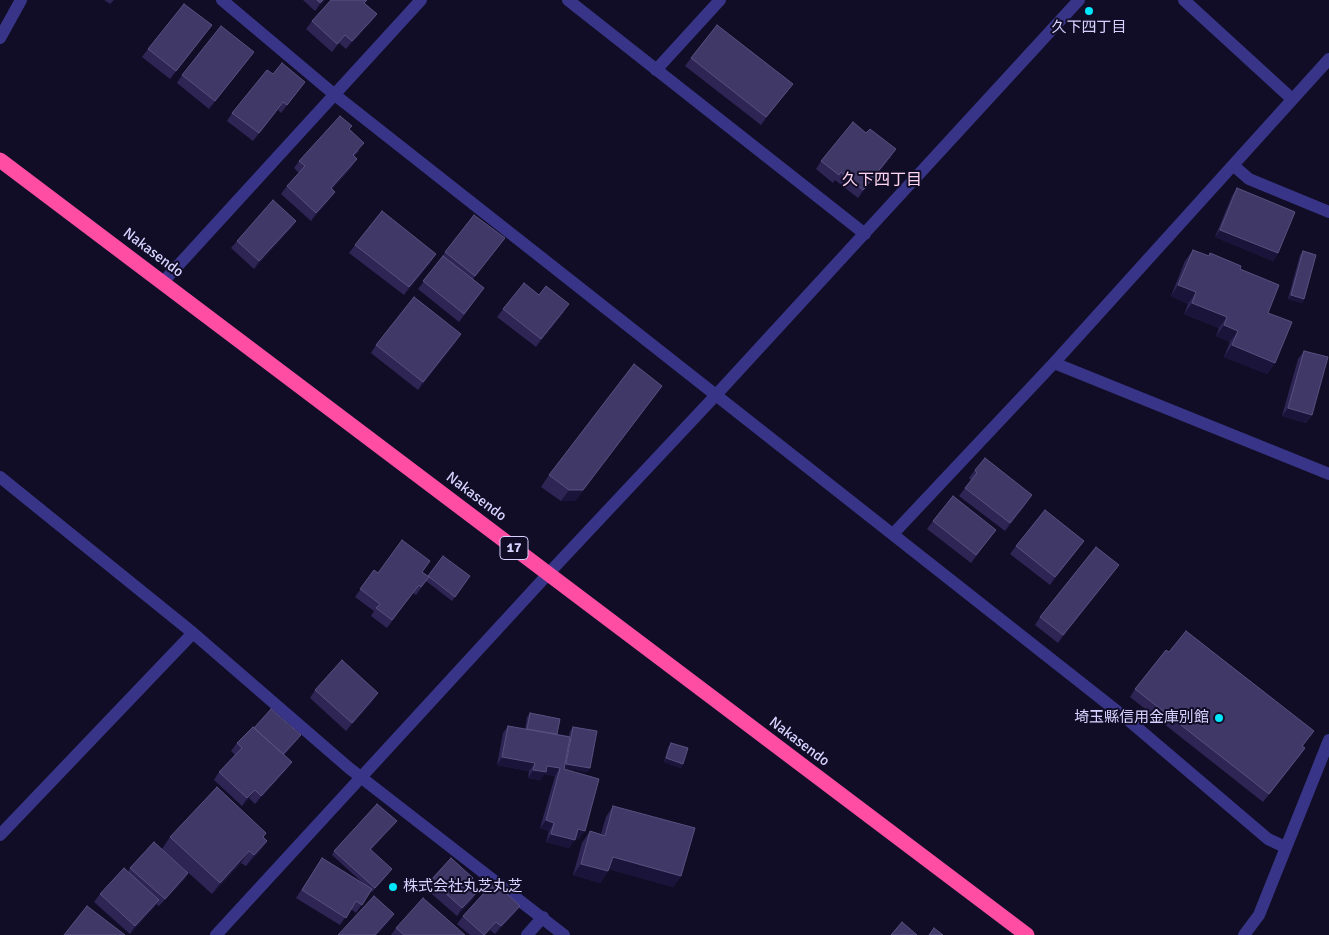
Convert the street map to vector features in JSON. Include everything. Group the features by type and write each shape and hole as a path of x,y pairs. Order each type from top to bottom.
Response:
{"highway":[{"name":"Nakasendo","path":"0,160 1025,934"}],"street":[{"path":"0,38 21,0"},
{"path":"222,0 334,95 1127,719 1268,839 1285,847"},
{"path":"162,282 421,0"},
{"path":"568,0 864,234"},
{"path":"656,70 720,0"},
{"path":"216,935 1079,0"},
{"path":"1184,0 1292,98"},
{"path":"893,534 1054,363 1329,59"},
{"path":"1234,166 1249,179 1329,212"},
{"path":"1054,363 1329,474"},
{"path":"2,482 193,633 361,777 564,935"},
{"path":"0,835 193,633"},
{"path":"1244,935 1259,915 1329,740"},
{"path":"527,935 543,918"}],"building":[{"path":"331,0 367,0 364,3 377,14 352,41 345,35 337,44 312,21"},
{"path":"184,4 212,25 176,71 148,49"},
{"path":"717,25 793,84 766,117 691,58"},
{"path":"221,26 254,52 215,101 182,75"},
{"path":"282,63 305,82 287,105 283,102 259,133 232,113 267,70 273,74"},
{"path":"340,116 352,126 349,129 364,143 353,155 357,159 331,188 335,192 316,213 287,186 305,166 299,161"},
{"path":"853,122 866,133 870,129 896,149 863,190 841,172 839,175 821,161"},
{"path":"1237,188 1295,212 1278,253 1220,230"},
{"path":"273,200 296,221 259,261 237,241"},
{"path":"382,211 436,254 409,287 355,245"},
{"path":"474,215 505,238 475,276 445,252"},
{"path":"1193,250 1209,256 1210,253 1241,266 1240,269 1279,285 1268,313 1292,322 1275,363 1232,345 1238,331 1224,325 1227,317 1192,303 1196,292 1178,285"},
{"path":"1303,251 1316,255 1304,299 1291,295"},
{"path":"443,256 484,288 464,314 423,281"},
{"path":"524,283 539,295 546,286 569,304 541,339 503,309"},
{"path":"414,297 461,334 423,382 376,345"},
{"path":"1304,351 1328,357 1312,415 1288,408"},
{"path":"634,364 662,386 583,490 569,490 549,475"},
{"path":"985,458 1032,495 1010,523 965,488 977,473 975,470"},
{"path":"953,496 996,530 976,555 933,521"},
{"path":"1045,510 1084,541 1055,577 1016,546"},
{"path":"402,540 430,561 422,572 429,577 421,587 419,585 392,620 376,608 380,604 360,589 374,570 378,573"},
{"path":"1096,547 1119,565 1063,635 1040,617"},
{"path":"443,556 470,576 455,597 428,576"},
{"name":"埼玉縣信用金庫別館","path":"1186,631 1314,731 1302,746 1305,748 1269,794 1135,689 1166,650 1169,652"},
{"path":"342,660 378,693 352,723 315,690"},
{"path":"271,709 301,735 283,754 254,728"},
{"path":"530,713 560,719 557,734 527,729"},
{"path":"508,726 570,737 564,769 599,779 585,831 578,829 575,840 551,834 554,823 546,820 560,768 547,766 546,772 533,770 535,763 502,757"},
{"path":"253,727 292,762 261,796 255,790 247,798 219,772 242,748 237,743"},
{"path":"573,727 597,731 590,768 566,764"},
{"path":"671,743 688,748 683,764 666,758"},
{"path":"217,787 266,833 263,837 267,841 254,855 249,851 220,883 170,837"},
{"path":"377,804 397,821 370,849 392,869 375,888 334,851"},
{"path":"613,806 695,828 681,876 613,857 608,871 581,864 590,831 605,836"},
{"path":"154,842 188,873 165,899 130,868"},
{"path":"322,858 372,889 362,905 356,901 346,918 302,890"},
{"path":"451,858 473,878 468,884 477,892 462,908 431,880"},
{"path":"124,868 159,900 135,926 100,894"},
{"path":"494,882 520,906 501,926 496,922 484,935 463,916"},
{"path":"374,896 394,914 375,935 338,935"},
{"path":"423,898 465,935 404,935 396,928"},
{"path":"87,906 125,935 64,935"},
{"path":"902,922 917,935 891,935"},
{"path":"934,928 943,935 929,935"}],"place":[{"name":"久下四丁目","path":"1089,11"},
{"name":"埼玉縣信用金庫別館","path":"1219,718"},
{"name":"株式会社丸芝丸芝","path":"393,887"}],"district":[{"name":"久下四丁目","path":"882,181"}]}
